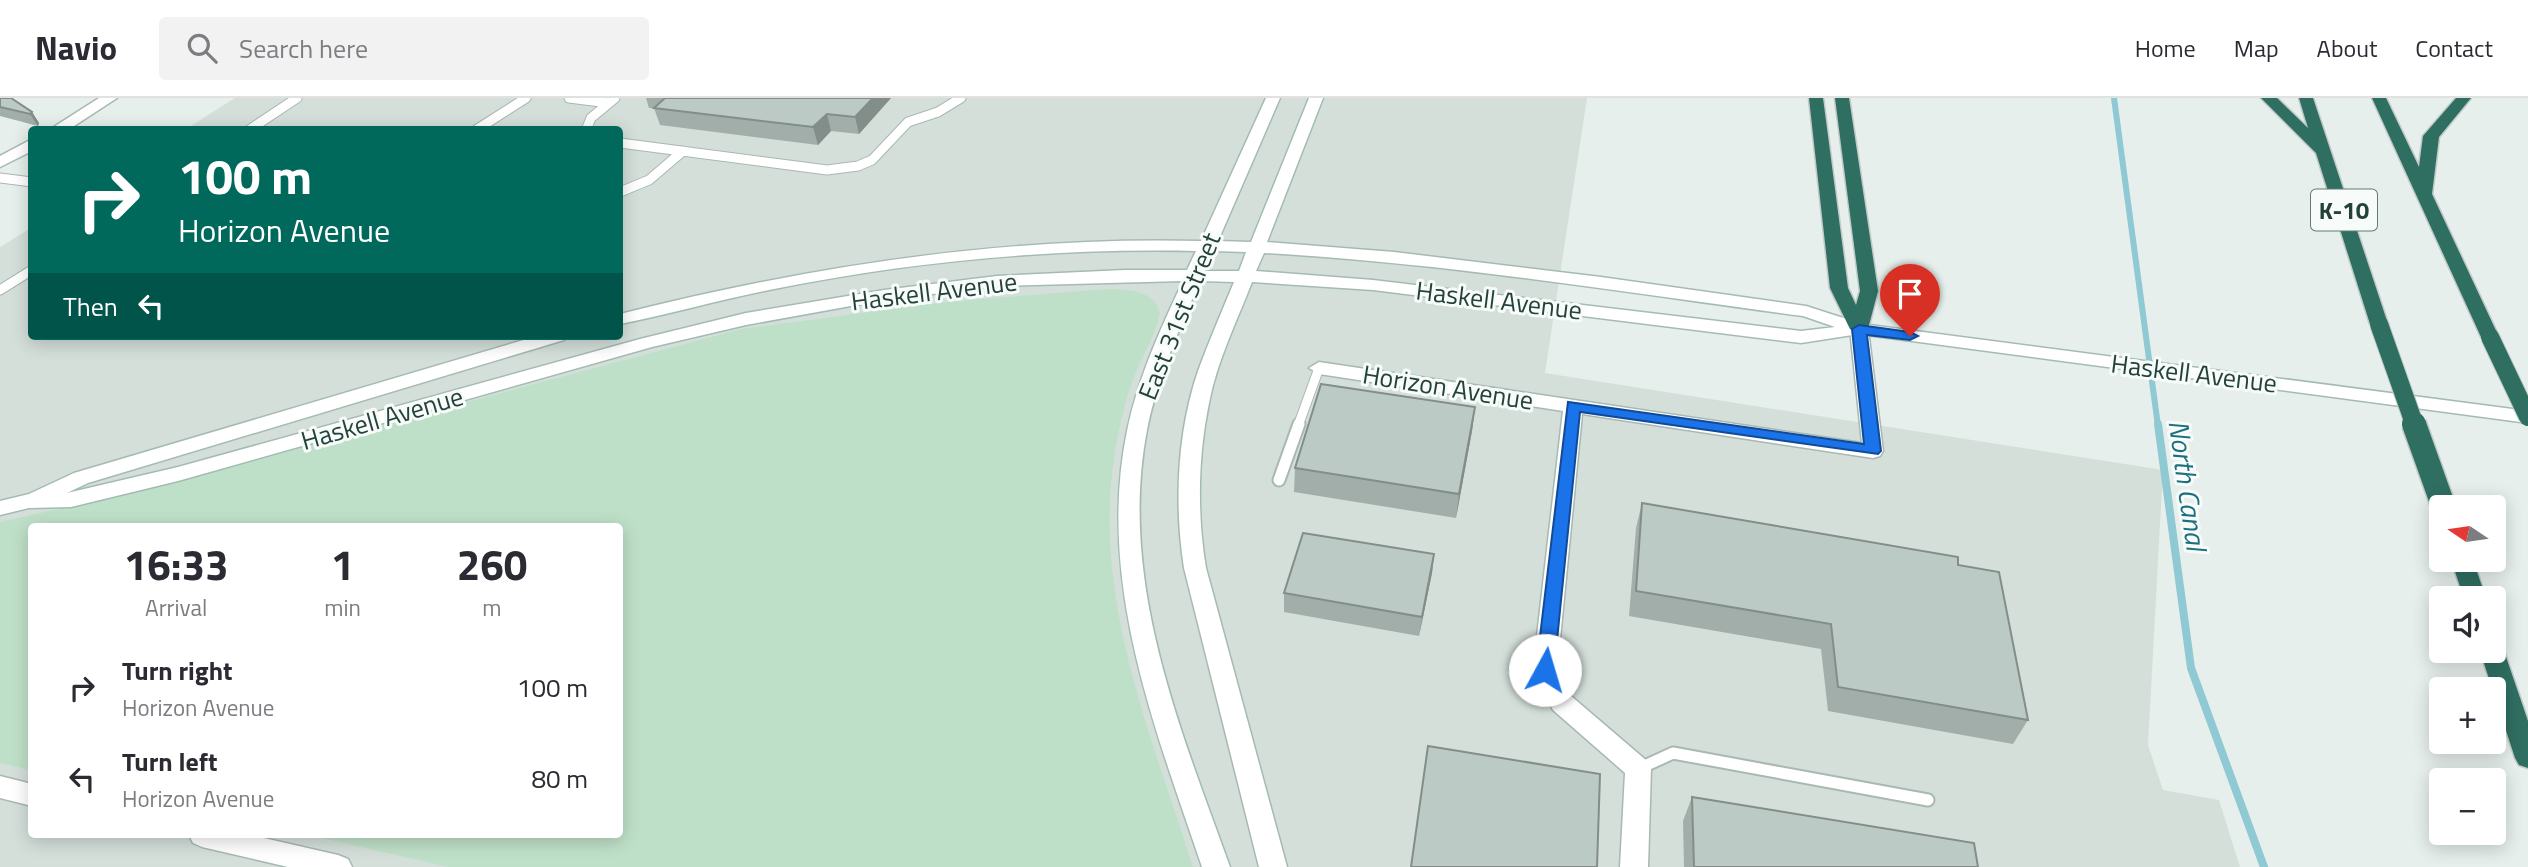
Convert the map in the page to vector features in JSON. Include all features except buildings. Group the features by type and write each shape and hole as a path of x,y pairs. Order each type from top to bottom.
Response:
{"highway":[{"path":"1816,98 1839,288 1859,329"},
{"path":"1842,98 1869,291 1859,329"},
{"path":"2268,98 2327,156"},
{"name":"K-10","path":"2306,98 2327,156 2379,324 2439,495"},
{"name":"K-10","path":"2379,98 2423,199 2528,417"},
{"path":"2423,199 2431,136 2464,98"},
{"path":"2496,663 2528,758"}],"main road":[{"path":"62,126 106,98"},
{"name":"East 31st Street","path":"1216,867 1168,727 1141,630 1130,575 1129,474 1142,404 1155,363 1273,98"},
{"name":"East 31st Street","path":"1273,867 1211,636 1189,531 1190,460 1199,403 1316,98"},
{"path":"0,162 28,146"},
{"name":"Haskell Avenue","path":"623,318 784,282 908,262 1046,249 1257,247 1396,258 1806,311 1859,329 2528,417"},
{"name":"Haskell Avenue","path":"29,501 71,500 178,474 647,343 789,310 884,295 997,282 1195,274 1246,276 1373,285 1801,337 1859,329"},
{"name":"Horizon Avenue","path":"1319,368 1873,451 1859,329"},
{"name":"Haskell Avenue","path":"0,508 29,501 81,478 544,340"},
{"path":"1573,406 1545,670 1562,703 1638,769 1634,867"},
{"path":"0,787 28,794"},
{"path":"215,838 338,867"}],"lane":[{"path":"255,126 297,98"},
{"path":"484,126 526,98"},
{"path":"569,98 612,101"},
{"path":"623,142 827,170 842,169 872,160 908,122 938,112 961,98"},
{"path":"588,126 591,118 612,101"},
{"path":"623,191 640,186 683,151"},
{"path":"0,178 28,182"},
{"path":"0,290 28,272"},
{"path":"1279,481 1319,368"},
{"path":"1638,769 1674,753 1928,800"}],"shaded area":[{"path":"235,98 1587,98 1545,373 2163,470 2148,745 2163,790 2219,800 2240,867 0,867 0,247 28,230 28,340 623,340 623,126 191,126"}],"green space":[{"path":"1107,289 1139,292 1157,305 1160,313 1158,321 1125,404 1114,459 1110,511 1112,564 1130,667 1193,867 448,867 322,838 623,838 623,523 28,523 28,769 0,763 0,522 110,497 741,329 946,302"}],"waterway":[{"name":"North Canal","path":"2114,98 2158,426"},
{"name":"North Canal","path":"2158,424 2191,668 2264,867"}],"route":[{"path":"1545,670 1573,406 1873,451 1859,329 1910,336"}]}
